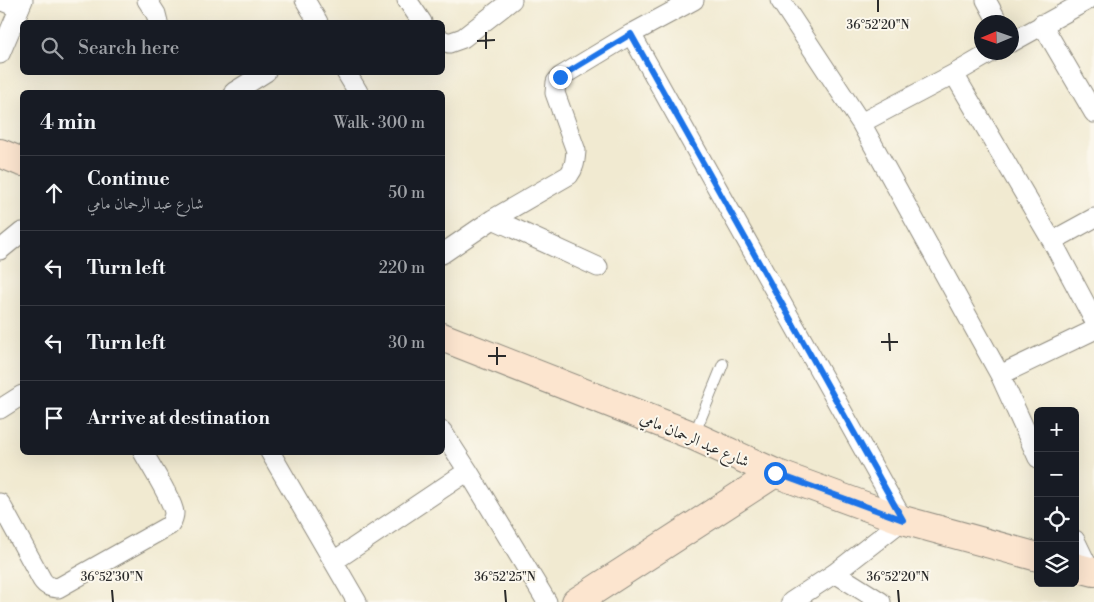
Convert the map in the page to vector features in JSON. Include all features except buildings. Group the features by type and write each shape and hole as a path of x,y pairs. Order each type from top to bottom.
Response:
{"street":[{"path":"0,0 21,4 0,54"},
{"path":"147,0 158,20"},
{"path":"305,0 317,20"},
{"path":"407,0 421,20"},
{"path":"445,41 449,43 463,38 512,0"},
{"path":"445,252 493,219 569,175 573,170 576,150 555,93 556,82 560,77 631,34 661,8 694,0"},
{"path":"780,0 861,123 1000,375 1035,452"},
{"path":"986,0 994,15"},
{"path":"1019,38 1088,0"},
{"path":"1042,24 1094,113"},
{"path":"631,34 903,520 835,573 791,602"},
{"path":"861,123 978,60"},
{"path":"954,74 1052,241 1094,320"},
{"path":"237,90 261,75"},
{"path":"348,75 357,90"},
{"path":"0,153 20,161"},
{"path":"1052,241 1094,218"},
{"path":"493,219 598,267"},
{"path":"0,250 20,234"},
{"path":"1000,375 1094,330"},
{"name":"شارع عبد الرحمان مامي","path":"445,338 694,436 775,473 903,520 1034,556"},
{"path":"0,409 20,396"},
{"path":"445,436 547,602"},
{"path":"0,503 42,580 51,588 58,588 172,522 174,516 171,503 145,455"},
{"path":"272,455 357,602"},
{"path":"334,561 468,471"},
{"path":"576,602 775,473"},
{"path":"1076,542 1086,570"},
{"path":"835,573 880,602"}],"lane":[{"path":"694,436 723,364"}],"route":[{"path":"560,77 631,34 903,520 775,473"}]}
